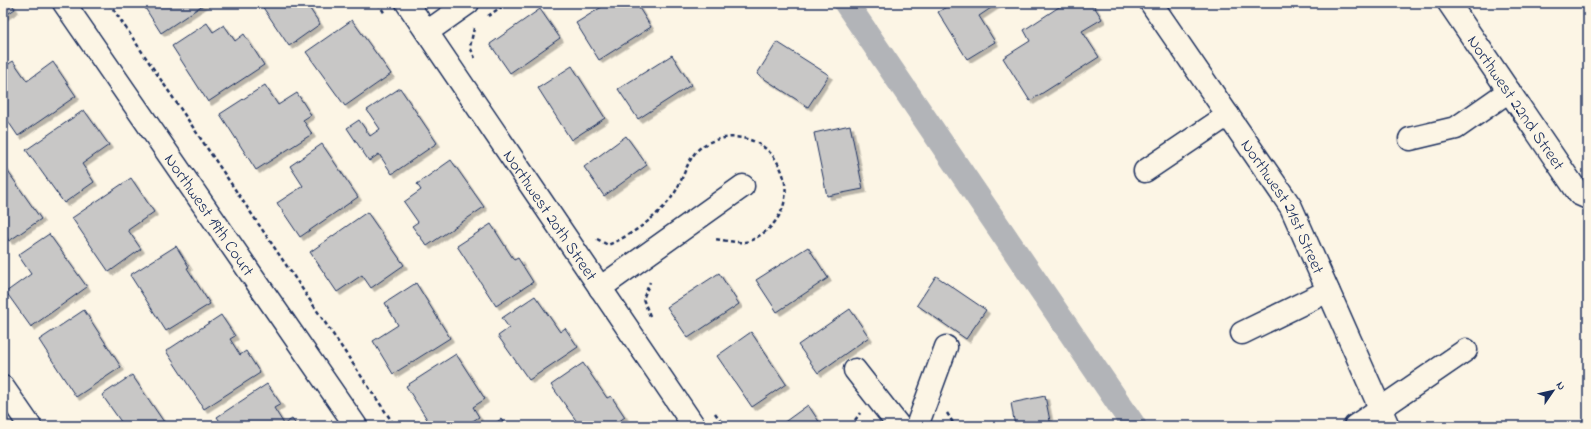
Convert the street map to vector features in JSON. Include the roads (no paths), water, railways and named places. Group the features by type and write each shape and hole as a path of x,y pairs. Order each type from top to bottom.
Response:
{"street":[{"name":"Northwest 19th Court","path":"64,3 356,426"},
{"name":"Northwest 20th Street","path":"408,3 694,426"},
{"path":"427,32 468,3"},
{"name":"Northwest 21st Street","path":"1150,3 1291,207 1384,417"},
{"name":"Northwest 22nd Street","path":"1449,3 1579,194 1588,201"},
{"path":"1410,139 1456,128 1509,91"},
{"path":"1145,171 1228,115"},
{"path":"600,288 743,186"},
{"path":"1242,333 1328,291"},
{"path":"917,426 946,348"},
{"path":"1355,426 1384,417 1466,350"},
{"path":"855,370 899,426"},
{"path":"5,396 30,426"}],"waterway":[{"path":"846,3 1134,426"}]}
